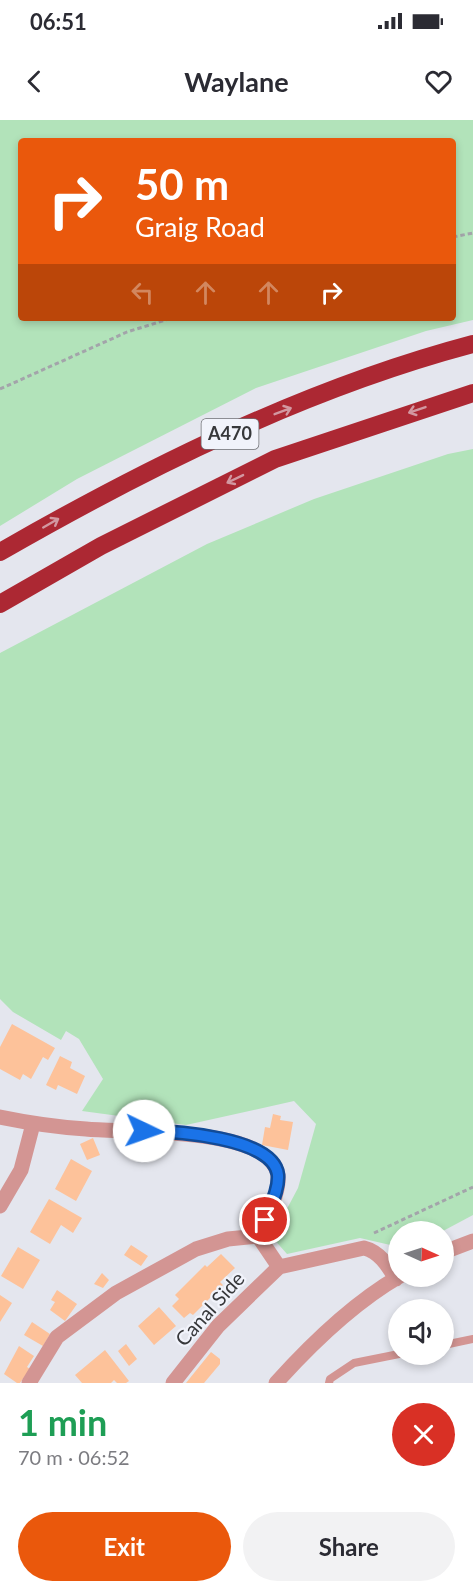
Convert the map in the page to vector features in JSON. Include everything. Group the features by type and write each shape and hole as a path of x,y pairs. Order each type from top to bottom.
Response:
{"highway":[{"name":"A470","path":"0,552 91,500 267,417 359,381 473,344"},
{"name":"A470","path":"0,604 101,546 275,459 473,393"}],"street":[{"path":"0,1117 33,1124 89,1130 183,1134 219,1139 254,1149 265,1155 278,1173 277,1186 258,1236"},
{"path":"0,1206 21,1170 33,1124"},
{"path":"258,1236 279,1267 364,1248 371,1250 388,1264"},
{"path":"29,1383 57,1337 116,1293 196,1249 228,1239 258,1236"},
{"path":"454,1248 473,1241"},
{"name":"Canal Side","path":"173,1383 218,1326 279,1267"},
{"path":"276,1383 314,1342 350,1312 388,1285"}],"lane":[{"path":"454,1343 473,1339"},
{"path":"329,1383 330,1379 354,1363 388,1356"}],"path":[{"path":"456,236 473,233"},
{"path":"0,389 128,332 163,321"},
{"path":"371,1250 374,1233 473,1186"}],"green space":[{"path":"0,120 473,120 473,320 426,331 256,388 77,479 0,526"},
{"path":"473,449 473,1215 454,1225 454,1221 388,1221 388,1244 360,1238 287,1254 272,1237 298,1188 316,1124 294,1101 186,1125 82,1111 103,1079 79,1039 66,1031 61,1040 13,1012 0,999 0,653 207,544 314,499 448,454"}],"building":[{"path":"12,1024 55,1048 48,1060 43,1057 31,1079 23,1074 20,1080 0,1069 0,1047"},
{"path":"60,1056 72,1062 70,1068 85,1076 77,1094 58,1085 56,1090 46,1085"},
{"path":"273,1114 281,1116 280,1120 293,1122 288,1150 262,1145 265,1127 270,1128"},
{"path":"93,1138 100,1155 87,1160 80,1144"},
{"path":"71,1159 92,1171 76,1201 55,1189"},
{"path":"49,1199 82,1218 73,1233 61,1225 50,1244 30,1232"},
{"path":"131,1245 148,1256 141,1266 124,1255"},
{"path":"18,1247 40,1260 23,1289 1,1276"},
{"path":"221,1254 235,1268 220,1282 223,1285 193,1315 190,1313 184,1318 172,1306 179,1299 175,1295 205,1265 207,1267"},
{"path":"102,1273 109,1280 103,1288 94,1284"},
{"path":"57,1290 77,1304 65,1321 50,1310 55,1302 51,1300"},
{"path":"0,1295 12,1303 0,1322"},
{"path":"159,1307 176,1326 154,1345 138,1326"},
{"path":"32,1322 50,1334 43,1346 24,1335"},
{"path":"126,1344 137,1359 129,1366 118,1351"},
{"path":"19,1346 34,1356 27,1367 30,1369 20,1383 17,1383 4,1374"},
{"path":"105,1350 129,1381 126,1383 117,1383 114,1380 111,1383 82,1383 75,1375"},
{"path":"211,1352 220,1359 220,1364 204,1383 186,1383"}],"route":[{"path":"144,1131 162,1131 219,1139 254,1149 265,1155 278,1173 277,1186 265,1220"}]}
